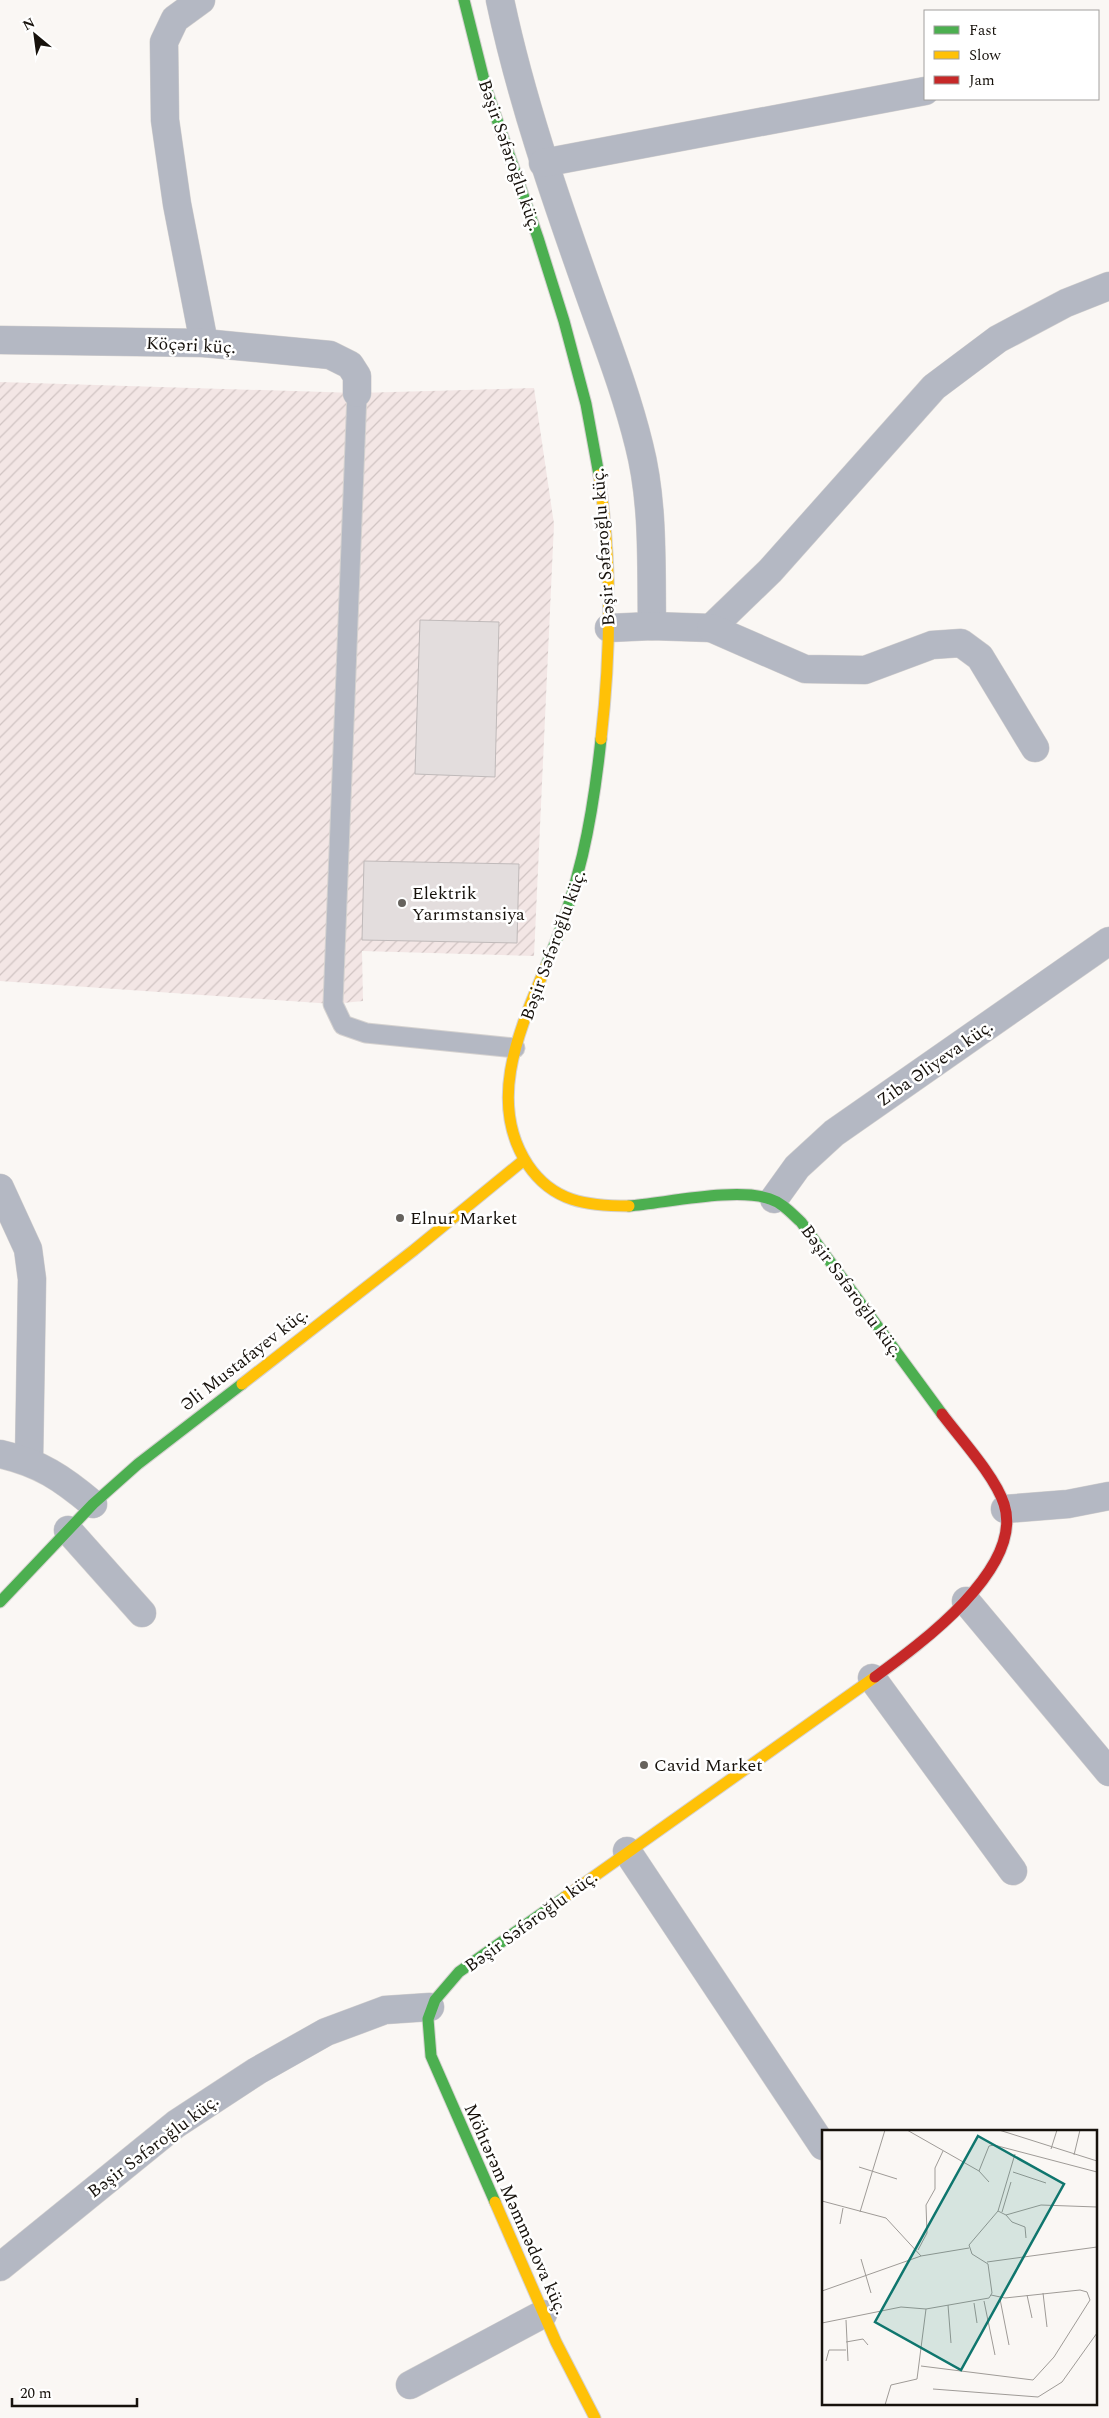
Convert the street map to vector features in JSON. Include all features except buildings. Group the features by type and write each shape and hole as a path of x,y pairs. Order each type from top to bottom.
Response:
{"street":[{"path":"201,0 175,20 164,42 165,120 177,204 204,343"},
{"name":"Bəşir Səfəroğlu küç.","path":"0,2267 176,2124 257,2070 326,2032 384,2010 430,2007 440,1991 459,1972 897,1660 966,1601 987,1577 1000,1553 1005,1535 1005,1508 998,1490 801,1222 774,1200 751,1195 611,1206 585,1205 556,1194 538,1180 524,1160 510,1130 507,1101 508,1076 515,1048 571,904 585,856 602,734 609,628 602,502 586,406 539,241 486,86 464,0"},
{"path":"500,0 516,76 543,163 640,446 650,533 652,626"},
{"path":"543,163 924,91"},
{"path":"711,628 770,571 934,388 998,339 1066,303 1109,286"},
{"name":"Köçəri küç.","path":"0,340 204,343 330,355 350,364 357,376 357,393"},
{"path":"609,628 652,626 711,628 805,670 865,670 932,645 961,643 980,657 1035,748"},
{"name":"Ziba Əliyeva küç.","path":"774,1200 797,1167 834,1134 1109,941"},
{"name":"Əli Mustafayev küç.","path":"0,1602 93,1504 138,1464 414,1250 524,1160"},
{"path":"0,1188 28,1249 32,1279 29,1461"},
{"path":"0,1454 29,1461 68,1483 93,1504"},
{"path":"1005,1508 1068,1504 1108,1498"},
{"path":"68,1530 142,1613"},
{"path":"966,1601 1109,1772"},
{"path":"872,1678 1013,1870"},
{"path":"627,1851 822,2144"},
{"name":"Möhtərəm Məmmədova küç.","path":"430,2007 426,2032 431,2056 543,2314 595,2418"},
{"path":"410,2384 543,2314"}],"lane":[{"path":"357,393 333,1004 343,1026 366,1033 515,1048"}],"shaded area":[{"path":"0,382 357,393 534,388 554,524 534,956 362,951 363,1001 333,1004 0,981"}],"traffic: fast":[{"path":"464,0 486,88 538,238 564,321 586,404 599,475"},
{"path":"546,966 576,882 588,828 601,739"},
{"path":"629,1206 721,1195 756,1196 779,1203 801,1222 942,1414"},
{"path":"0,1602 93,1504 138,1464 242,1384"},
{"path":"495,2202 431,2056 428,2019 435,2000 459,1972 565,1897"}],"traffic: slow":[{"path":"599,475 606,541 609,607 607,673 601,739"},
{"path":"546,966 526,1015 512,1066 508,1091 509,1116 516,1141 528,1165 548,1187 560,1194 585,1203 629,1206"},
{"path":"242,1384 414,1250 524,1160"},
{"path":"565,1897 875,1677"},
{"path":"495,2202 556,2342 595,2418"}],"traffic: jam":[{"path":"875,1677 917,1645 964,1603 984,1578 999,1554 1006,1528 1004,1504 993,1482 942,1414"}],"place":[{"name":"Elektrik Yarımstansiya","path":"402,903"},
{"name":"Elnur Market","path":"400,1218"},
{"name":"Cavid Market","path":"644,1765"}]}
